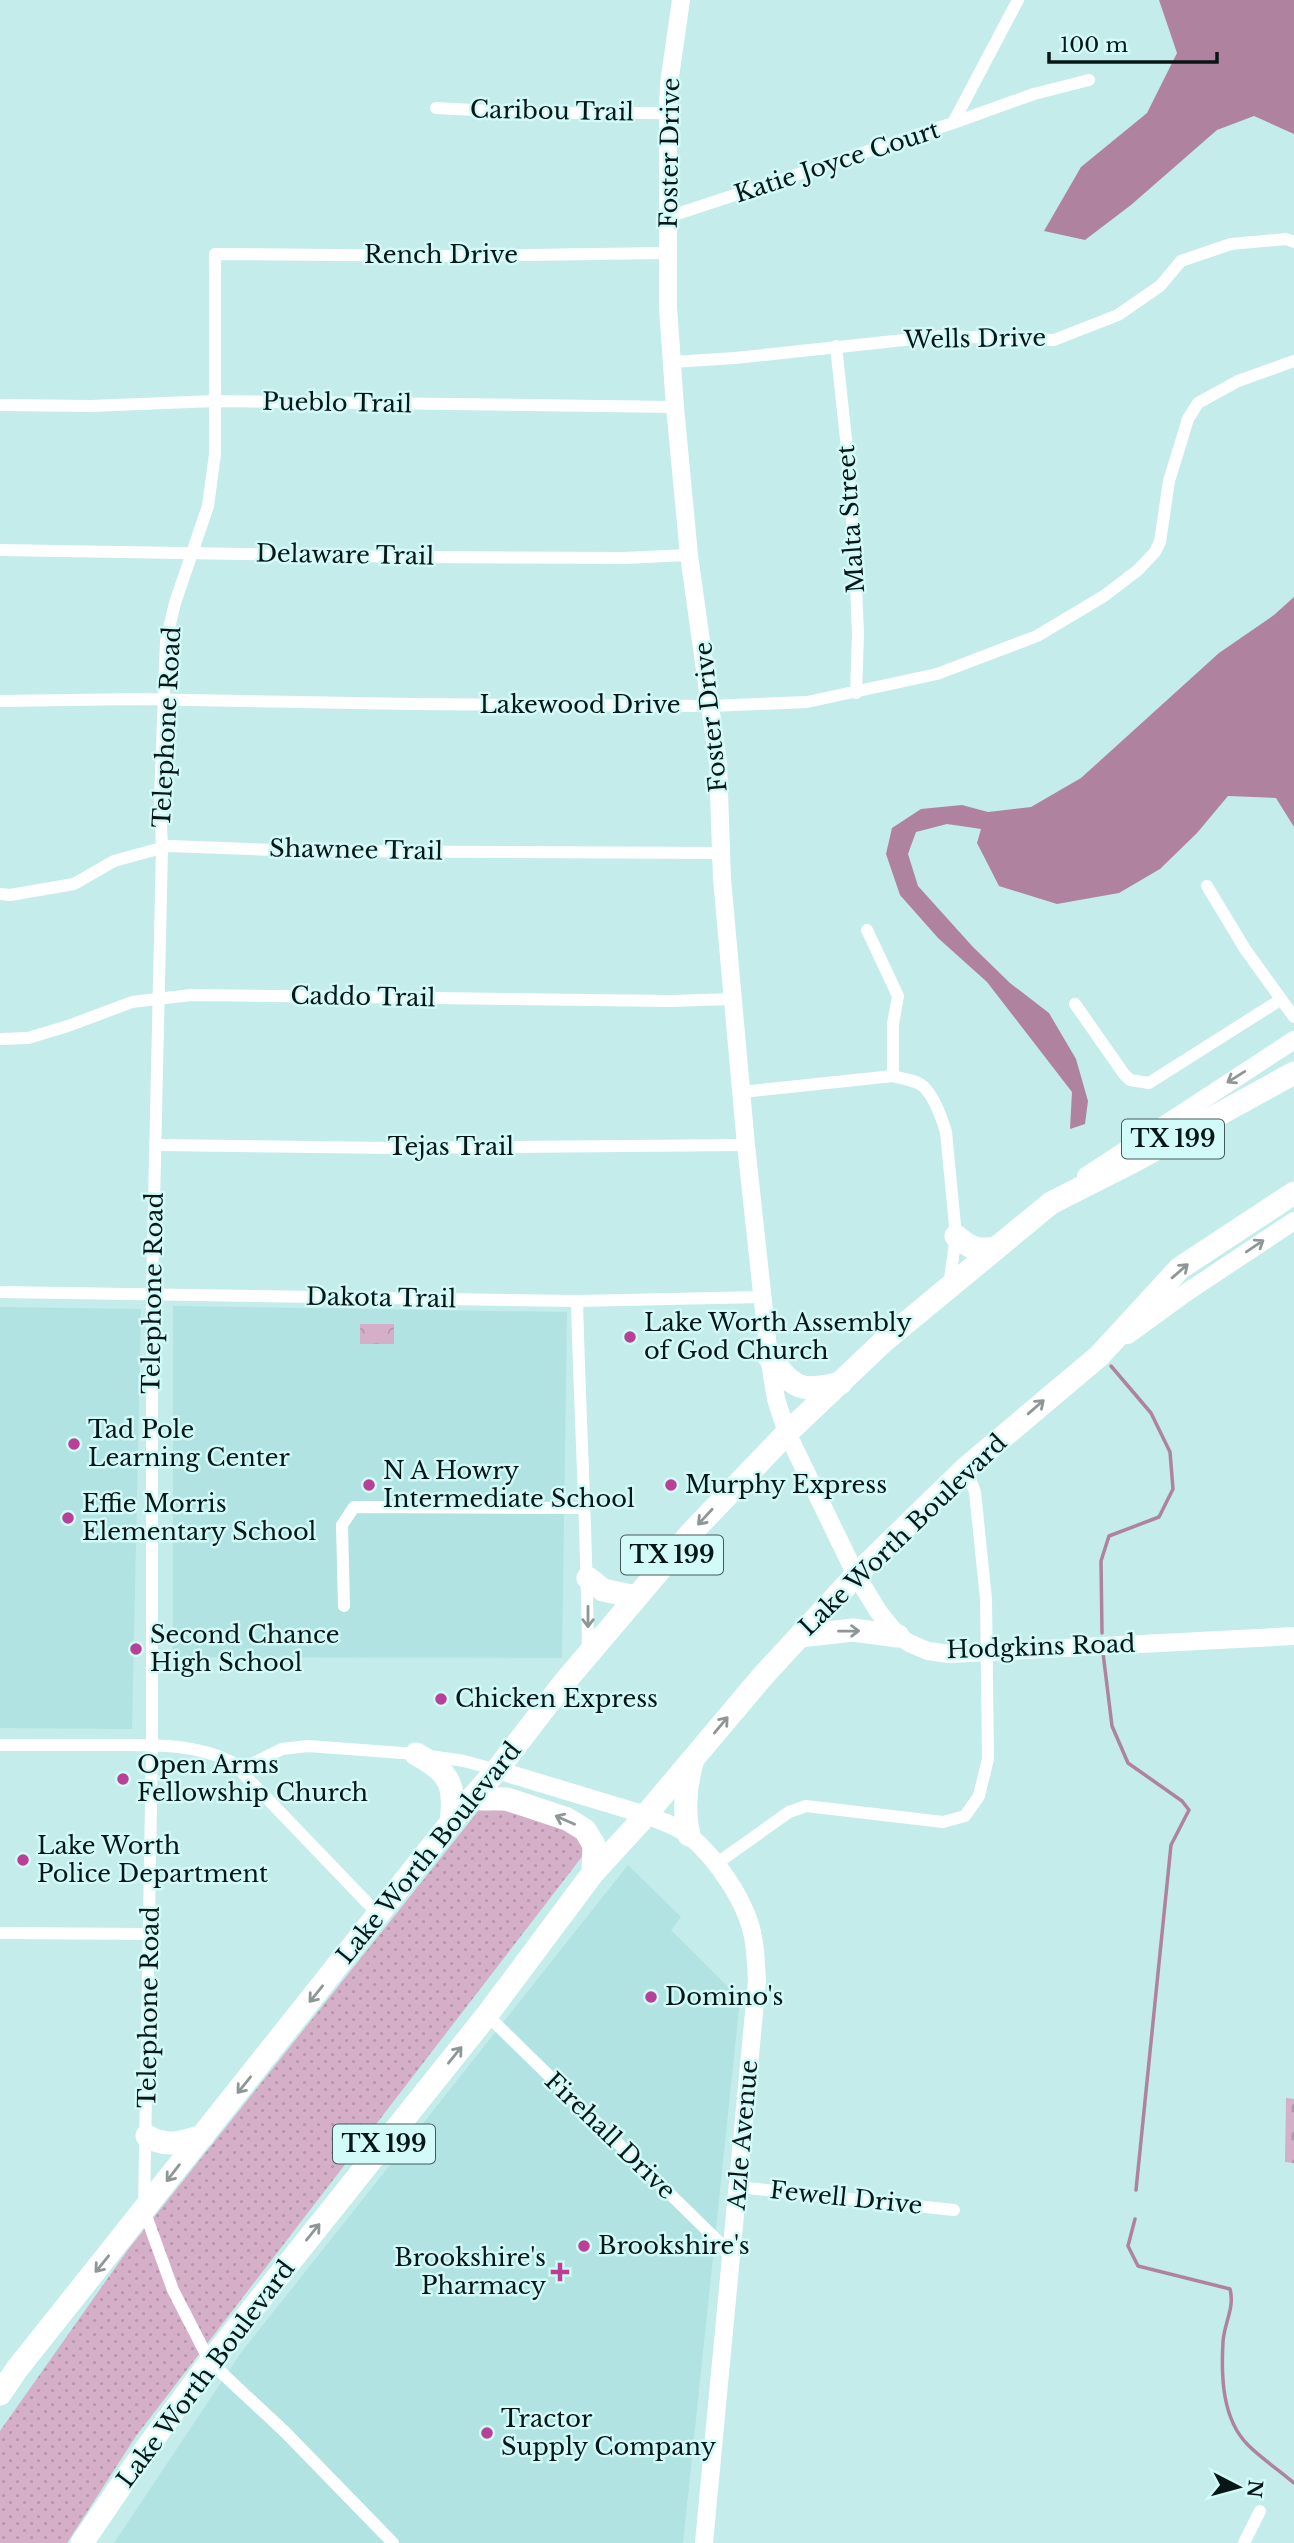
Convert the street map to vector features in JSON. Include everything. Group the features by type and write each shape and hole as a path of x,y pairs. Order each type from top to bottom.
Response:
{"highway":[{"name":"TX 199","path":"1051,1203 1136,1160 1294,1073"},
{"name":"TX 199","path":"1099,1356 1180,1269 1294,1193"},
{"name":"Lake Worth Boulevard","path":"0,2394 17,2369 451,1823 700,1523 787,1433 841,1383 949,1286 1051,1203"},
{"path":"956,1236 970,1248 979,1251 995,1248"},
{"name":"Lake Worth Boulevard","path":"82,2543 148,2446 210,2362 487,2015 593,1873 856,1575 966,1468 1099,1356"},
{"path":"769,1357 787,1380 796,1386 819,1388 841,1383"},
{"path":"588,1578 603,1590 636,1597"},
{"path":"800,1636 853,1630 898,1636"},
{"path":"416,1754 435,1764 446,1774 454,1801 451,1823"},
{"path":"690,1835 685,1816 685,1799 686,1784 694,1758"},
{"path":"471,1799 507,1799 567,1819 584,1830 594,1845 593,1873"},
{"path":"147,2136 157,2143 170,2144 202,2136"}],"street":[{"name":"Foster Drive","path":"681,0 668,113 667,253 675,407 689,555 719,763 722,853 733,999 762,1297 778,1408 787,1433"},
{"name":"Katie Joyce Court","path":"668,217 953,123 1018,0"},
{"path":"953,123 1034,94 1089,79"},
{"name":"Caribou Trail","path":"436,108 528,113 668,113"},
{"name":"Wells Drive","path":"672,362 942,336 1054,340 1118,315 1160,286 1181,261 1231,244 1286,239 1294,242"},
{"name":"Rench Drive","path":"215,254 448,256 667,253"},
{"name":"Telephone Road","path":"215,254 212,483 208,506 191,553 166,641 160,800 162,848 152,1293 152,1745 144,2210 173,2290 210,2362 285,2432 393,2543"},
{"name":"Malta Street","path":"836,346 855,561 858,634 856,692"},
{"name":"Lakewood Drive","path":"0,701 165,699 711,706 807,702 937,674 1037,636 1104,596 1138,570 1158,545 1170,481 1188,419 1198,403 1238,381 1294,362"},
{"name":"Pueblo Trail","path":"0,405 91,407 215,401 675,407"},
{"name":"Delaware Trail","path":"0,550 624,558 689,555"},
{"name":"Shawnee Trail","path":"0,894 10,895 74,884 114,861 162,848 722,853"},
{"path":"1207,886 1245,949 1294,1017"},
{"path":"867,930 898,996 892,1024 893,1076"},
{"name":"Caddo Trail","path":"0,1039 27,1038 132,1002 191,995 671,1001 733,999"},
{"path":"1075,1004 1124,1074 1130,1080 1149,1083 1280,1000"},
{"name":"Lake Worth Boulevard","path":"1051,1203 1136,1141 1294,1040"},
{"path":"742,1092 893,1076 925,1088 943,1122 956,1236 949,1286"},
{"name":"Tejas Trail","path":"155,1145 406,1148 746,1145"},
{"name":"Lake Worth Boulevard","path":"1099,1356 1187,1292 1294,1221"},
{"name":"Dakota Trail","path":"0,1292 577,1301 762,1297"},
{"path":"577,1301 588,1578 588,1655"},
{"name":"Hodgkins Road","path":"787,1433 856,1575 878,1611 898,1636 928,1651 950,1654 988,1653 1294,1636"},
{"path":"716,1864 789,1812 806,1806 943,1822 965,1816 979,1796 988,1759 986,1598 975,1492 966,1468"},
{"path":"344,1606 342,1525 354,1507 584,1508"},
{"path":"0,1745 152,1745 183,1747 216,1754 232,1762 379,1915"},
{"path":"239,1770 273,1752 292,1747 416,1754 497,1769"},
{"name":"Azle Avenue","path":"497,1769 646,1815 690,1835 716,1864 740,1900 753,1936 757,1981 704,2543"},
{"path":"0,1933 149,1934"},
{"name":"Firehall Drive","path":"487,2015 719,2242 731,2259"},
{"name":"Fewell Drive","path":"738,2186 954,2210"},
{"path":"1244,2543 1260,2511"}],"shaded area":[{"path":"1159,0 1294,0 1294,134 1254,116 1217,130 1131,205 1085,240 1044,231 1081,167 1147,113 1177,53"},
{"path":"1294,597 1294,827 1276,798 1228,796 1197,833 1160,869 1119,893 1057,904 999,886 977,843 981,829 947,824 916,832 908,854 918,886 1010,983 1049,1013 1076,1059 1088,1101 1085,1124 1070,1129 1072,1092 987,982 938,938 900,895 886,854 892,828 921,809 962,805 988,812 1031,807 1081,778 1219,653 1274,615"},
{"name":"N A Howry Intermediate School","path":"173,1306 567,1312 562,1658 173,1657"},
{"name":"Effie Morris Elementary School","path":"0,1307 141,1309 132,1729 0,1728"},
{"path":"628,1865 681,1917 671,1930 740,1999 683,2543 114,2543 240,2354"}],"green space":[{"path":"360,1324 394,1324 394,1344 360,1344"},
{"path":"483,1805 577,1831 584,1854 136,2436 67,2543 0,2543 0,2431 127,2251"},
{"path":"1286,2098 1294,2099 1294,2163 1285,2162"}],"waterway":[{"path":"1102,1633 1101,1561 1109,1536 1159,1517 1173,1489 1170,1452 1151,1413 1111,1366"},
{"path":"1103,1653 1112,1726 1128,1763 1182,1801 1189,1810 1171,1845 1136,2190"},
{"path":"1135,2219 1128,2246 1138,2266 1230,2289 1231,2303 1222,2355 1228,2410 1239,2435 1248,2445 1294,2483"}],"place":[{"name":"Lake Worth Assembly of God Church","path":"630,1337"},
{"name":"Tad Pole Learning Center","path":"74,1444"},
{"name":"N A Howry Intermediate School","path":"369,1485"},
{"name":"Murphy Express","path":"671,1485"},
{"name":"Effie Morris Elementary School","path":"68,1518"},
{"name":"Second Chance High School","path":"136,1649"},
{"name":"Chicken Express","path":"441,1699"},
{"name":"Open Arms Fellowship Church","path":"123,1779"},
{"name":"Lake Worth Police Department","path":"23,1860"},
{"name":"Domino's","path":"651,1997"},
{"name":"Brookshire's","path":"584,2246"},
{"name":"Brookshire's Pharmacy","path":"560,2272"},
{"name":"Tractor Supply Company","path":"487,2433"}]}
